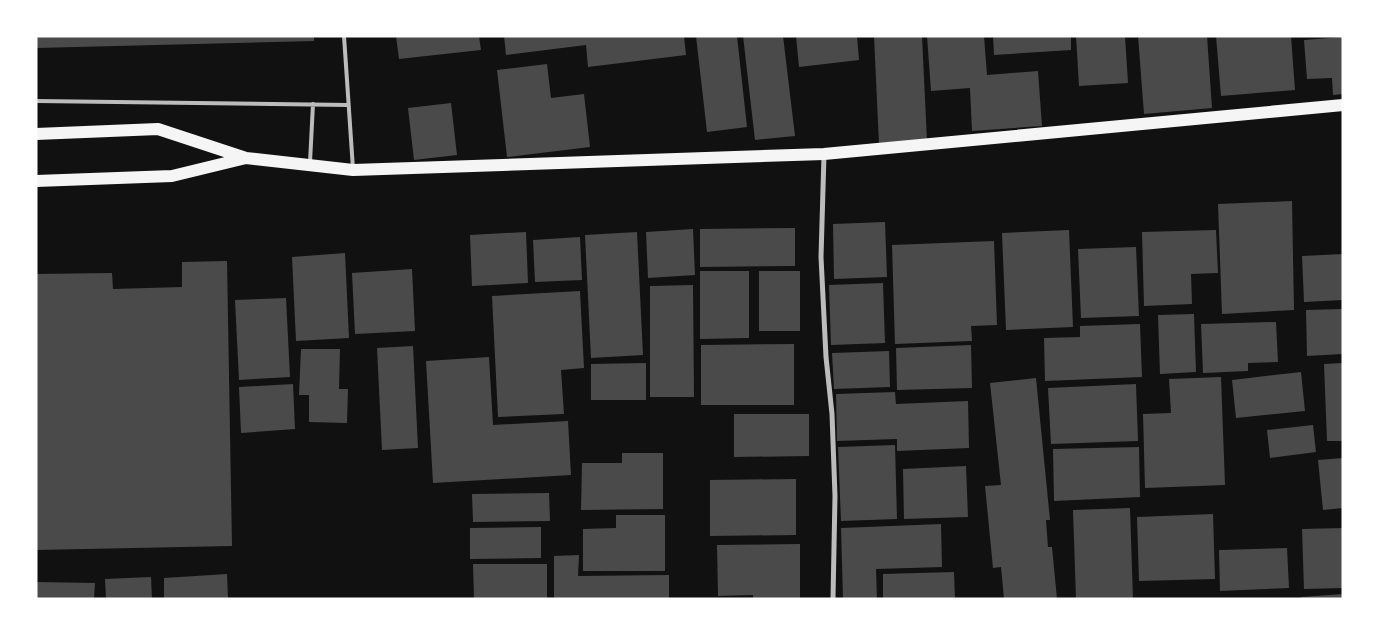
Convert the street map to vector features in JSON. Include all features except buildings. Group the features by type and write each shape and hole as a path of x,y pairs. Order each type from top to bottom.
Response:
{"main road":[{"path":"36,134 158,129 246,158 353,170 824,154 1343,105"},
{"path":"36,181 172,176 246,158"}],"street":[{"path":"824,154 820,258 832,423 835,496 834,599"}],"lane":[{"path":"344,36 353,170"},
{"path":"36,101 348,105"},
{"path":"310,165 313,104"}]}
